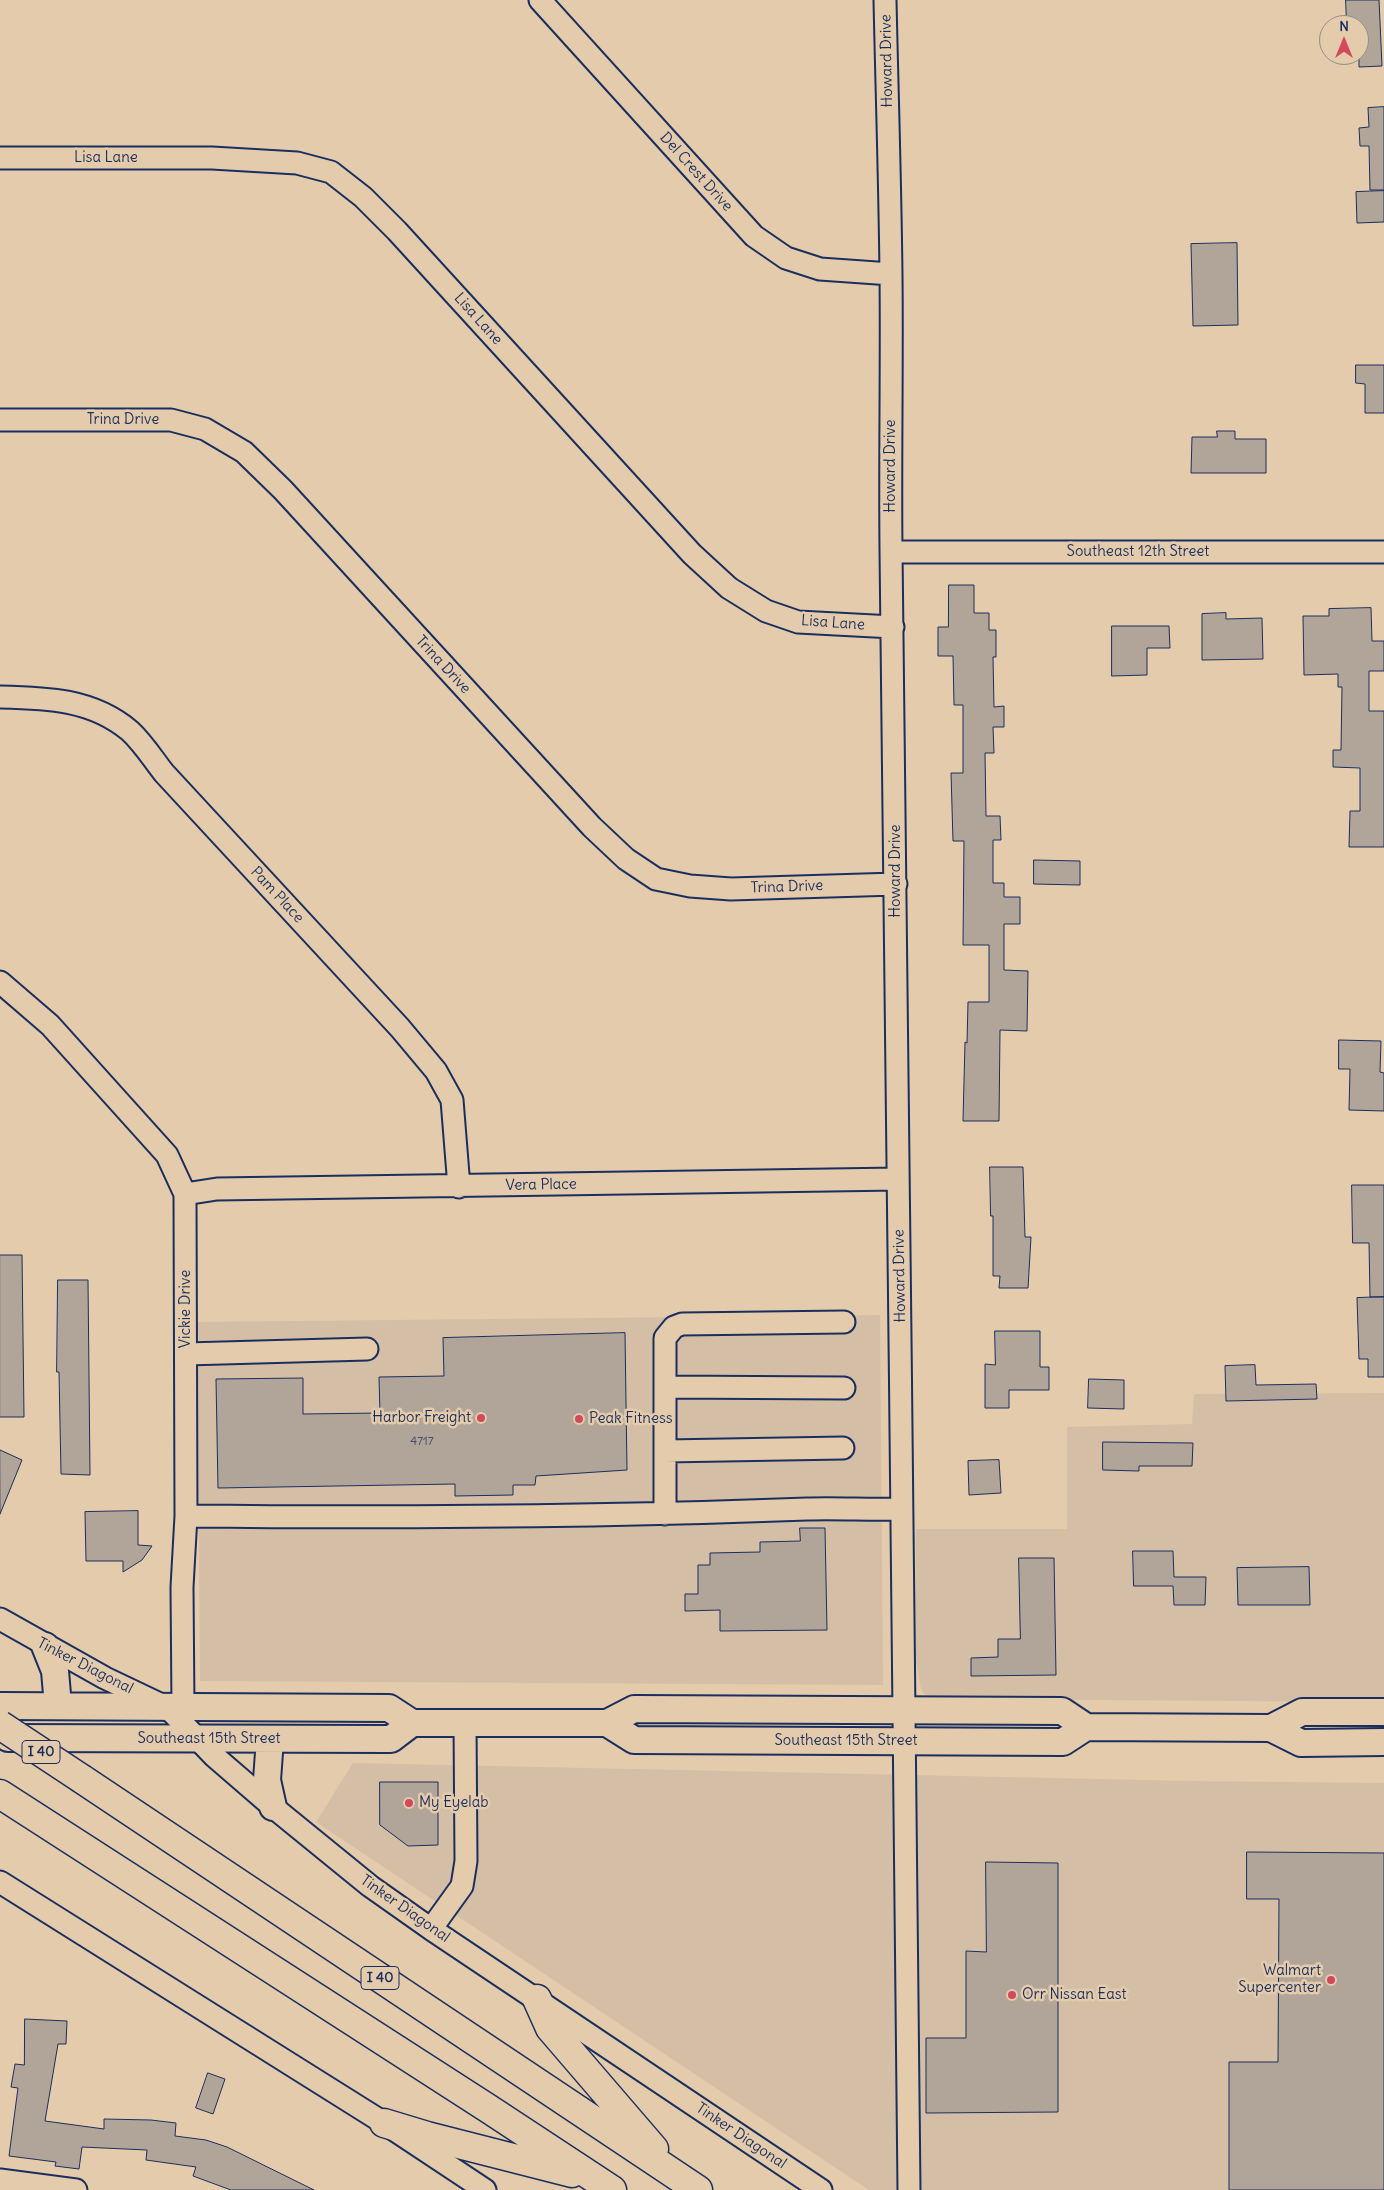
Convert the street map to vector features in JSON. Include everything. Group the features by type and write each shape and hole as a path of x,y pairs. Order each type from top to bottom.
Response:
{"highway":[{"name":"I 40","path":"0,1724 688,2183"},
{"path":"0,1794 602,2184"},
{"path":"537,1998 550,2028 688,2183"},
{"path":"384,2123 602,2184"}],"main road":[{"path":"45,1646 56,1671 58,1706"},
{"name":"Southeast 15th Street","path":"0,1706 389,1708 412,1723 607,1724 634,1709 1062,1711 1086,1727 1063,1742 634,1740 607,1724"},
{"path":"1271,1728 1302,1712 1384,1712"},
{"name":"Southeast 15th Street","path":"0,1738 391,1739 412,1723"},
{"path":"1086,1727 1271,1728 1301,1743 1384,1742"},
{"path":"270,1739 267,1780 273,1808"}],"street":[{"name":"Del Crest Drive","path":"540,0 754,236 786,258 820,269 891,274"},
{"name":"Howard Drive","path":"885,0 891,274 891,552 901,1325 901,1509 905,1711 909,2190"},
{"name":"Lisa Lane","path":"0,158 212,158 297,163 331,172 363,197 398,231 692,554 729,588 766,611 798,622 893,627"},
{"name":"Trina Drive","path":"0,420 171,420 205,429 244,452 283,490 592,827 626,859 656,879 690,886 731,888 896,884"},
{"name":"Southeast 12th Street","path":"891,552 1384,552"},
{"name":"Pam Place","path":"0,696 64,700 96,709 130,732 164,773 400,1028 436,1071 452,1100 459,1187"},
{"name":"Vickie Drive","path":"0,982 50,1025 166,1155 185,1194 186,1516 175,1708"},
{"name":"Vera Place","path":"185,1194 217,1189 459,1187 898,1179"},
{"path":"665,1514 665,1338 674,1327 682,1324 844,1322"},
{"path":"186,1354 367,1349"},
{"path":"665,1387 844,1388"},
{"path":"665,1451 843,1448"},
{"path":"186,1516 433,1517 665,1514 808,1509 901,1509"},
{"name":"Tinker Diagonal","path":"0,1620 105,1678 175,1708 197,1738 214,1756 273,1808 370,1886 431,1929 537,1998 821,2190"},
{"path":"431,1929 462,1886 466,1862 465,1723"},
{"path":"0,1882 384,2123 485,2190"},
{"path":"0,2180 76,2190"}],"shaded area":[{"path":"880,1315 883,1685 200,1681 197,1322"},
{"path":"1384,1393 1384,1702 943,1699 925,1695 921,1689 915,1644 916,1529 1067,1529 1067,1427 1192,1424 1194,1394"},
{"path":"353,1763 1191,1781 1384,1783 1384,2190 869,2190 316,1822"}],"building":[{"path":"1346,0 1379,0 1382,66 1359,67 1359,65 1369,65 1369,15 1347,15"},
{"path":"1384,107 1384,190 1370,190 1369,146 1360,146 1359,128 1369,127 1368,108"},
{"path":"1384,191 1384,222 1357,223 1356,192"},
{"path":"1237,243 1238,325 1193,326 1191,244"},
{"path":"1356,365 1384,365 1384,413 1365,413 1365,384 1356,383"},
{"path":"1217,431 1235,431 1235,439 1266,439 1266,473 1191,473 1192,437 1217,437"},
{"path":"949,585 974,585 974,613 989,613 989,630 996,630 996,657 993,657 994,707 1004,706 1004,727 993,727 994,753 985,753 986,816 1000,816 1001,840 993,840 993,883 1004,883 1004,897 1020,897 1020,924 1004,924 1004,970 1028,971 1027,1031 1000,1030 999,1121 963,1121 968,1002 989,1002 989,945 963,945 964,841 953,841 951,773 963,773 963,705 954,705 953,656 938,656 938,627 948,627"},
{"path":"1371,608 1372,641 1384,641 1384,671 1369,671 1369,711 1384,711 1384,847 1349,847 1350,811 1360,811 1360,768 1333,767 1333,750 1341,750 1342,687 1338,687 1338,674 1304,675 1303,616 1329,616 1329,609"},
{"path":"1226,613 1226,619 1262,618 1263,659 1202,660 1202,614"},
{"path":"1112,626 1169,626 1170,648 1147,648 1147,675 1112,676"},
{"path":"1034,860 1080,861 1080,885 1034,884"},
{"path":"1339,1040 1381,1041 1380,1072 1384,1073 1384,1111 1349,1110 1350,1069 1339,1069"},
{"path":"990,1167 1023,1167 1025,1237 1031,1237 1028,1288 999,1288 1000,1276 993,1276 993,1216 991,1216"},
{"path":"1352,1185 1384,1185 1384,1297 1370,1297 1369,1243 1353,1243"},
{"path":"0,1255 22,1255 24,1417 0,1417"},
{"path":"58,1280 88,1280 90,1475 61,1474 59,1372 57,1372"},
{"path":"1384,1297 1384,1377 1368,1377 1368,1359 1359,1359 1357,1298"},
{"path":"995,1331 1040,1331 1040,1367 1049,1367 1049,1390 1009,1390 1009,1408 985,1408 985,1364 995,1365"},
{"path":"625,1333 627,1470 536,1476 535,1485 513,1485 513,1495 455,1496 455,1484 218,1488 216,1379 303,1378 303,1414 380,1413 379,1377 444,1376 443,1338"},
{"path":"1255,1365 1256,1385 1316,1384 1317,1399 1226,1401 1225,1366"},
{"path":"1089,1379 1124,1380 1124,1409 1088,1408"},
{"path":"1103,1442 1193,1443 1192,1466 1139,1466 1139,1471 1103,1470"},
{"path":"0,1450 22,1460 0,1514"},
{"path":"999,1460 1001,1493 969,1495 968,1461"},
{"path":"138,1511 138,1545 152,1546 142,1560 123,1572 123,1561 86,1561 85,1512"},
{"path":"800,1528 825,1528 827,1630 720,1631 720,1610 685,1611 685,1594 698,1594 698,1565 710,1565 710,1553 760,1552 760,1542 800,1541"},
{"path":"1133,1551 1173,1551 1174,1577 1206,1577 1205,1605 1174,1605 1173,1586 1134,1586"},
{"path":"1019,1558 1054,1558 1056,1675 971,1676 971,1658 998,1657 998,1639 1020,1639"},
{"path":"1309,1567 1310,1605 1238,1605 1237,1568"},
{"name":"My Eyelab","path":"380,1782 438,1782 438,1845 408,1846 380,1825"},
{"name":"Walmart Supercenter","path":"1247,1852 1384,1853 1384,2190 1229,2190 1229,2062 1278,2062 1279,1899 1247,1899"},
{"name":"Orr Nissan East","path":"986,1862 1058,1863 1058,2112 926,2113 926,2038 966,2038 966,1951 986,1952"},
{"path":"25,2019 67,2021 66,2044 58,2044 45,2121 104,2129 104,2119 151,2120 176,2123 175,2136 206,2140 227,2147 314,2190 231,2190 193,2176 196,2167 146,2160 147,2150 82,2147 79,2169 55,2166 56,2162 9,2156 18,2088 11,2087 15,2064 24,2065"},
{"path":"208,2073 225,2079 213,2114 196,2108"}],"place":[{"name":"Harbor Freight","path":"481,1418"},
{"name":"Peak Fitness","path":"579,1419"},
{"name":"My Eyelab","path":"409,1803"},
{"name":"Walmart Supercenter","path":"1331,1980"},
{"name":"Orr Nissan East","path":"1012,1995"}]}
